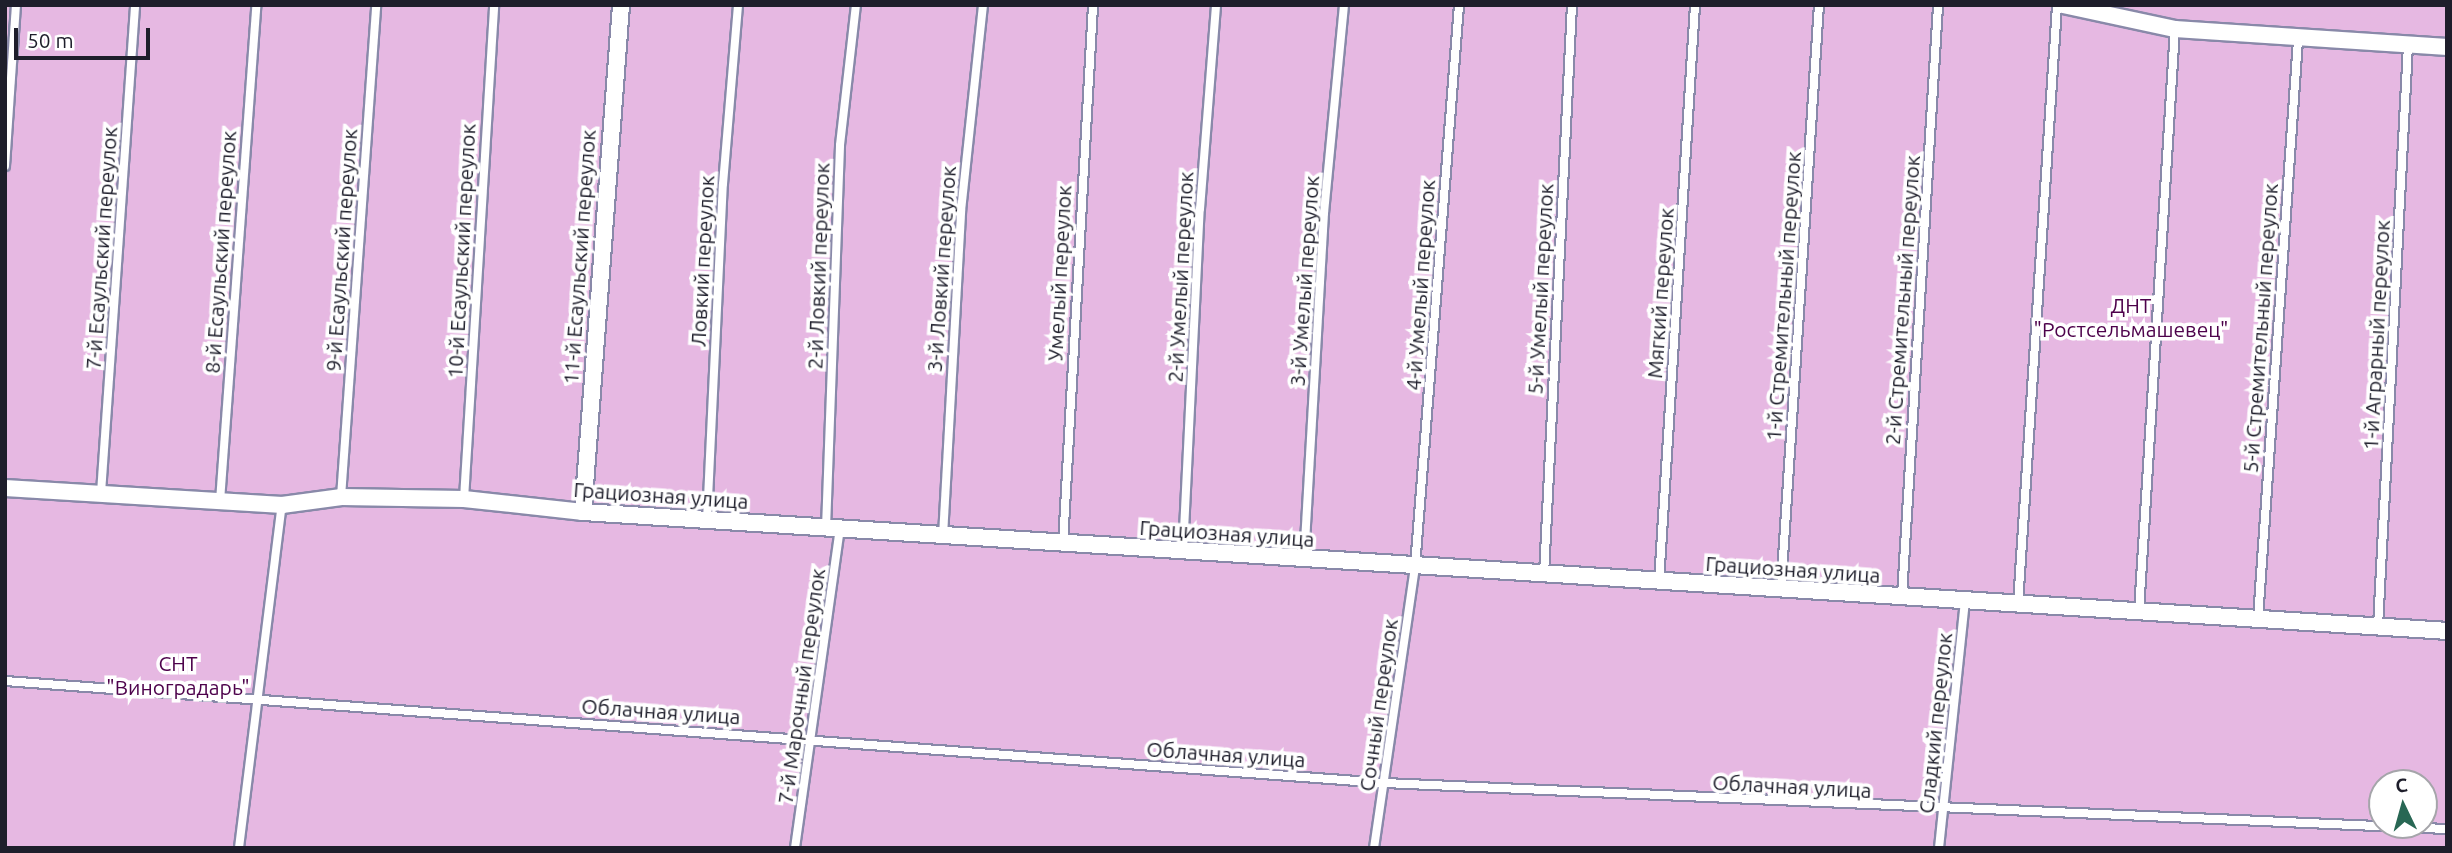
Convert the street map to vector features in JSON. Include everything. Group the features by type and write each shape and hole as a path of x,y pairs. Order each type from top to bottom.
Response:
{"street":[{"name":"11-й Есаульский переулок","path":"583,512 608,129 621,5"},
{"path":"2063,5 2175,29 2447,47"},
{"name":"Грациозная улица","path":"5,488 282,505 341,496 464,499 583,512 1183,552 2447,631"}],"lane":[{"path":"5,166 16,5"},
{"name":"7-й Есаульский переулок","path":"101,493 135,5"},
{"name":"8-й Есаульский переулок","path":"220,502 256,5"},
{"name":"9-й Есаульский переулок","path":"341,496 376,5"},
{"name":"10-й Есаульский переулок","path":"464,499 494,5"},
{"name":"Ловкий переулок","path":"707,520 723,184 738,5"},
{"name":"2-й Ловкий переулок","path":"833,528 840,145 856,5"},
{"name":"3-й Ловкий переулок","path":"943,536 961,211 984,5"},
{"name":"Умелый переулок","path":"1063,544 1093,5"},
{"name":"2-й Умелый переулок","path":"1183,552 1200,209 1216,5"},
{"name":"3-й Умелый переулок","path":"1304,559 1325,213 1344,5"},
{"name":"4-й Умелый переулок","path":"1415,567 1459,5"},
{"name":"5-й Умелый переулок","path":"1544,575 1572,5"},
{"name":"Мягкий переулок","path":"1659,582 1695,5"},
{"name":"1-й Стремительный переулок","path":"1781,590 1819,5"},
{"name":"2-й Стремительный переулок","path":"1902,597 1938,5"},
{"path":"2018,604 2057,5"},
{"path":"2138,612 2175,29"},
{"name":"5-й Стремительный переулок","path":"2258,620 2298,39"},
{"name":"1-й Аграрный переулок","path":"2378,627 2408,44"},
{"path":"239,848 260,698 282,505"},
{"name":"7-й Марочный переулок","path":"796,848 813,740 833,528"},
{"name":"Сочный переулок","path":"1374,848 1415,567"},
{"name":"Сладкий переулок","path":"1939,848 1965,601"},
{"name":"Облачная улица","path":"5,681 1384,783 1944,811 2447,829"}],"green space":[{"name":"ДНТ \"Ростсельмашевец\"","path":"5,5 2447,5 2447,848 5,848"}],"park label":[{"name":"СНТ \"Виноградарь\"","path":"178,675"}]}
